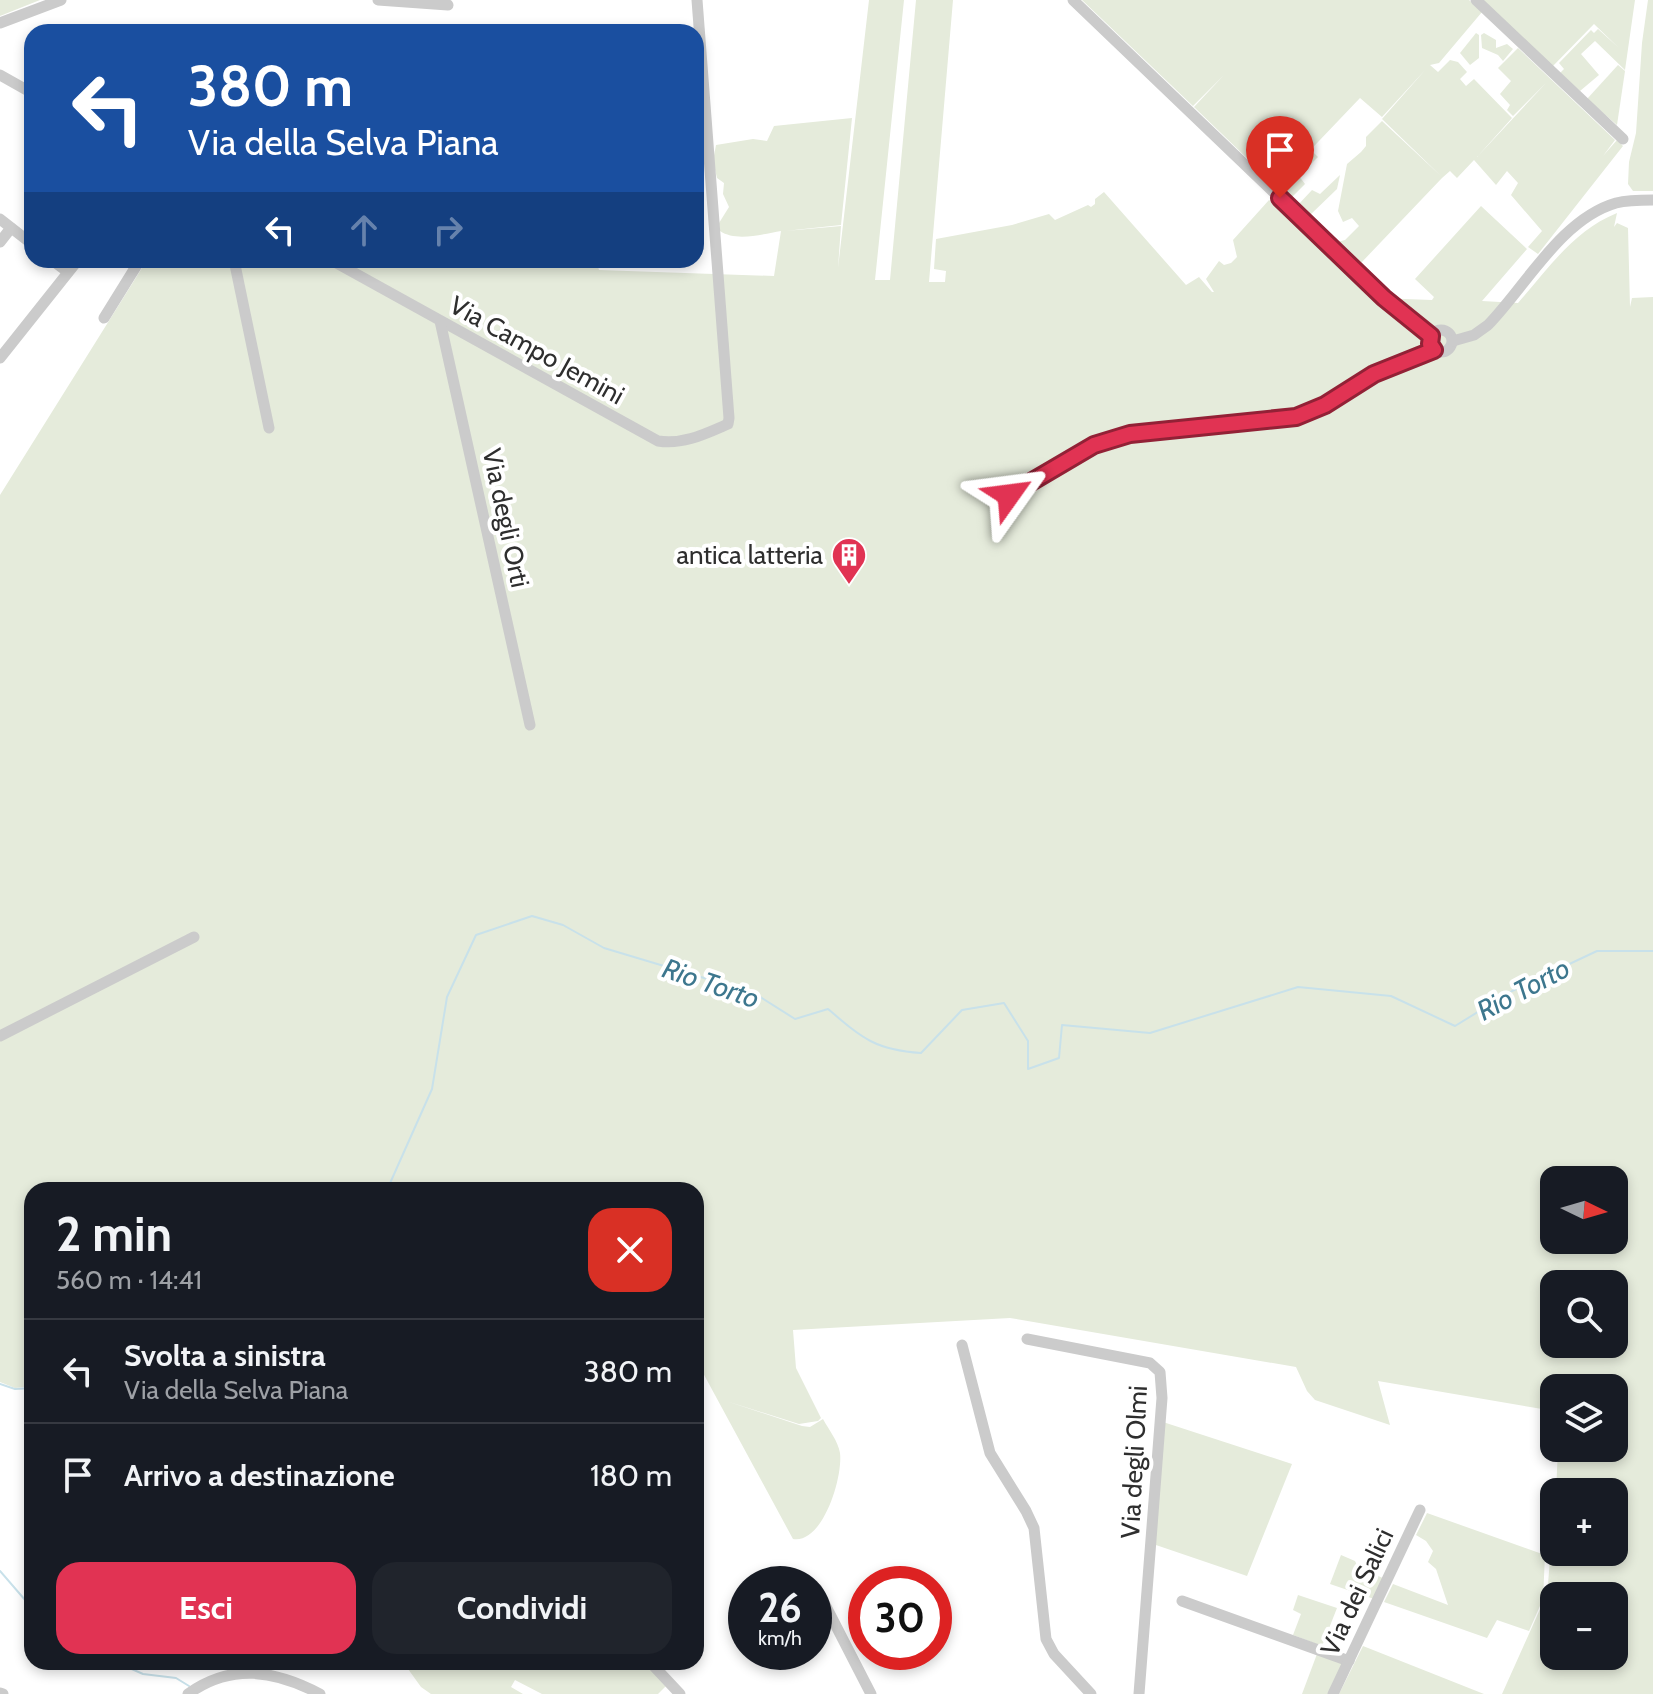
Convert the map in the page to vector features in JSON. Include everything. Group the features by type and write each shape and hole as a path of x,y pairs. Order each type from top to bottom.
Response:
{"street":[{"path":"0,23 61,0"},
{"path":"378,0 448,5"},
{"name":"Via Campo Jemini","path":"697,0 699,24"},
{"path":"1073,0 1384,298 1431,336"},
{"path":"1476,0 1623,139"},
{"path":"0,75 24,88"},
{"name":"Via Campo Jemini","path":"345,268 658,441 674,443 692,439 728,424 704,89"},
{"path":"1453,341 1444,330 1436,331 1431,336 1430,344 1441,353 1448,351 1453,341 1474,335 1488,325 1564,236 1586,218 1616,203 1653,200"},
{"path":"0,219 24,238"},
{"path":"0,242 11,228"},
{"path":"63,268 68,272"},
{"path":"0,358 71,268"},
{"path":"104,318 135,268"},
{"path":"236,268 269,428"},
{"name":"Via degli Orti","path":"440,321 530,725"},
{"path":"1009,495 1104,440 1130,434 1296,417 1325,405 1374,374 1434,350"},
{"path":"0,1036 194,937"},
{"name":"Via degli Olmi","path":"1027,1339 1150,1363 1160,1372 1162,1398 1139,1694"},
{"path":"962,1345 990,1453 1034,1528 1046,1639 1054,1654 1091,1694"},
{"name":"Via dei Salici","path":"1333,1694 1420,1510"},
{"path":"1182,1601 1349,1661"},
{"path":"832,1618 871,1694"},
{"path":"658,1670 680,1694"},
{"path":"188,1694 224,1675 248,1672 289,1681 320,1694"}],"green space":[{"path":"0,0 40,0 0,16"},
{"path":"869,0 904,0 875,280 890,280 916,0 953,0 929,282 945,282 946,271 934,269 936,239 1012,225 1049,214 1055,220 1088,205 1091,207 1104,192 1186,285 1199,277 1212,292 1206,279 1219,261 1224,265 1237,257 1233,240 1269,200 1378,298 1432,300 1434,297 1415,279 1481,206 1527,249 1482,301 1518,303 1575,240 1617,213 1614,227 1617,223 1628,228 1630,307 1632,298 1653,297 1653,1694 1502,1694 1540,1609 1540,1670 1628,1670 1628,1582 1548,1582 1549,1566 1628,1566 1628,1478 1557,1478 1557,1462 1628,1462 1628,1374 1540,1374 1540,1409 1378,1381 1390,1425 1315,1400 1307,1391 1296,1367 1010,1318 793,1330 796,1368 821,1418 799,1424 726,1401 802,1426 810,1427 823,1419 835,1440 840,1464 829,1507 813,1531 804,1538 793,1539 704,1375 704,1182 24,1182 24,1387 15,1388 0,1382 0,495 142,268 598,268 774,276 781,231 742,237 720,231 719,223 729,207 723,194 724,183 717,178 713,161 716,145 753,139 767,141 774,126 852,118 841,225 785,231 841,226 838,268"},
{"path":"1082,0 1469,0 1482,12 1439,63 1430,65 1438,72 1450,60 1458,62 1467,72 1460,79 1466,86 1474,79 1512,118 1477,157 1546,83 1513,116 1507,110 1510,105 1500,94 1511,81 1498,68 1518,48 1615,140 1603,156 1617,140 1623,146 1538,254 1528,247 1542,231 1511,195 1518,183 1507,171 1496,185 1474,160 1457,178 1450,171 1442,178 1361,263 1337,242 1345,240 1359,226 1352,218 1343,222 1338,211 1347,164 1366,146 1366,137 1382,121 1442,177 1382,119 1426,69 1382,117 1360,98 1276,186 1194,107 1224,75 1193,106"},
{"path":"1482,0 1635,0 1625,70 1595,41 1581,54 1599,75 1580,91 1560,73 1564,69 1559,63 1591,30 1594,33 1598,29 1619,48 1594,24 1552,67"},
{"path":"1648,0 1653,0 1653,191 1633,191 1628,184 1629,162 1636,133"},
{"path":"1476,33 1479,35 1479,58 1470,65 1460,53"},
{"path":"1484,33 1496,40 1496,48 1507,44 1513,49 1503,61 1498,55 1482,48 1481,35"},
{"path":"1618,65 1625,71 1617,125 1587,99"},
{"path":"1312,151 1318,157 1299,176 1305,184 1291,198 1279,185"},
{"path":"1340,175 1337,189 1309,216 1298,205 1312,190 1320,194"},
{"path":"1163,1422 1292,1464 1247,1576 1153,1544"},
{"path":"1427,1513 1540,1553 1540,1566 1544,1566 1544,1582 1540,1582 1540,1606 1529,1631 1497,1620 1487,1638 1384,1602 1393,1584 1448,1605 1436,1569 1428,1562 1433,1551 1426,1541 1416,1535"},
{"path":"1341,1555 1385,1579 1374,1599 1330,1584"},
{"path":"1298,1595 1337,1608 1322,1646 1293,1635 1301,1614 1293,1610"},
{"path":"1363,1646 1484,1694 1339,1694"},
{"path":"1317,1654 1344,1664 1330,1694 1302,1694"},
{"path":"409,1670 652,1670 666,1686 658,1694 542,1694 515,1680 511,1687 523,1694 431,1694 421,1687"}],"waterway":[{"name":"Rio Torto","path":"391,1182 432,1089 447,997 476,935 532,916 563,925 604,948 754,993 795,1019 828,1009 870,1041 892,1049 921,1053 962,1010 1004,1003 1028,1041 1028,1069 1059,1058 1062,1025 1150,1033 1298,987 1391,996 1455,1026 1512,991 1597,951 1653,951"},
{"name":"Rio Torto","path":"0,1384 24,1388"},
{"path":"0,1571 24,1599"},
{"path":"134,1670 176,1678 189,1686"}],"place":[{"name":"antica latteria","path":"849,586"}],"route":[{"path":"1009,495 1104,440 1130,434 1296,417 1325,405 1386,368 1434,350 1430,344 1431,336 1384,298 1280,198"}]}
